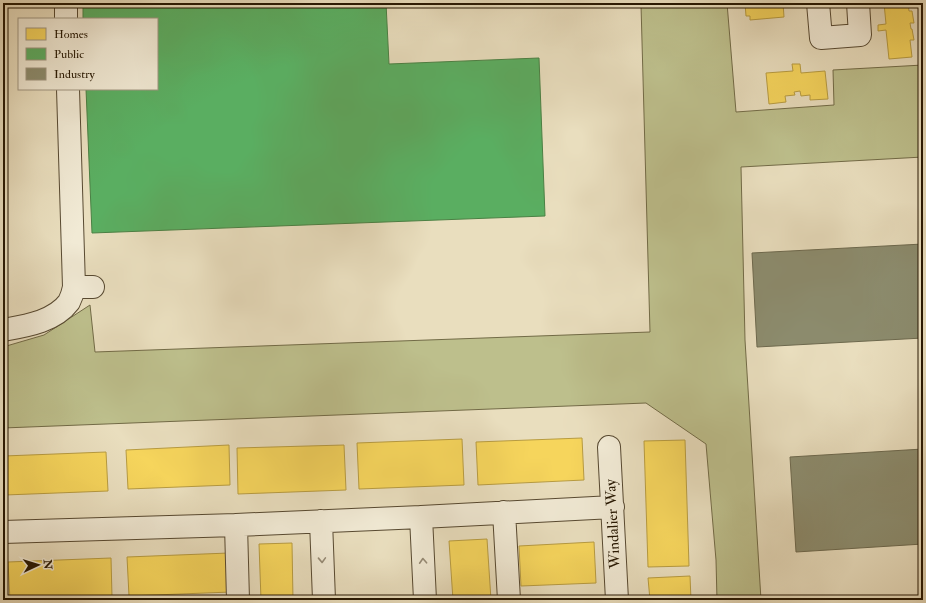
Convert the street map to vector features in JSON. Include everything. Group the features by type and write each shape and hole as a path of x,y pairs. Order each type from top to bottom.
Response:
{"street":[{"path":"66,3 66,18"},
{"path":"818,3 821,38 860,35 858,3"},
{"path":"3,330 24,327 42,322 58,312 83,287 68,90"},
{"name":"Windalier Way","path":"609,447 617,600"},
{"path":"3,532 236,525 612,507"},
{"path":"504,512 509,600"},
{"path":"421,517 425,600"},
{"path":"321,521 324,600"},
{"path":"236,525 238,600"}],"green space":[{"path":"640,3 727,3 736,112 834,105 833,70 923,65 923,157 741,167 745,340 761,600 717,600 716,560 706,444 646,403 3,428 3,347 44,335 90,305 95,352 650,332"}],"building: Homes":[{"path":"745,3 783,3 784,17 750,20 750,16 746,16"},
{"path":"884,3 908,3 909,11 912,11 914,23 910,23 914,40 910,40 912,57 889,59 886,30 878,31 878,25 886,24"},
{"path":"792,64 800,64 801,73 825,71 828,99 810,100 810,95 801,96 800,91 794,92 795,95 785,96 786,102 769,104 766,73 793,71"},
{"path":"582,438 584,480 478,485 476,442"},
{"path":"462,439 464,485 359,489 357,443"},
{"path":"685,440 689,566 648,567 644,441"},
{"path":"229,445 230,485 128,489 126,450"},
{"path":"344,445 346,490 238,494 237,448"},
{"path":"106,452 108,491 5,495 4,456"},
{"path":"487,539 491,600 453,600 449,541"},
{"path":"594,542 596,583 521,586 519,546"},
{"path":"292,543 293,600 261,600 259,544"},
{"path":"229,553 231,592 129,596 127,557"},
{"path":"111,558 112,597 51,600 10,600 8,562"},
{"path":"690,576 691,600 650,600 648,578"}],"building: Public":[{"path":"83,3 386,3 389,64 539,58 545,216 92,233 86,90 158,90 158,18 83,18"}],"building: Industry":[{"path":"923,244 923,338 757,347 752,253"},
{"path":"923,449 923,544 796,552 790,457"}]}
